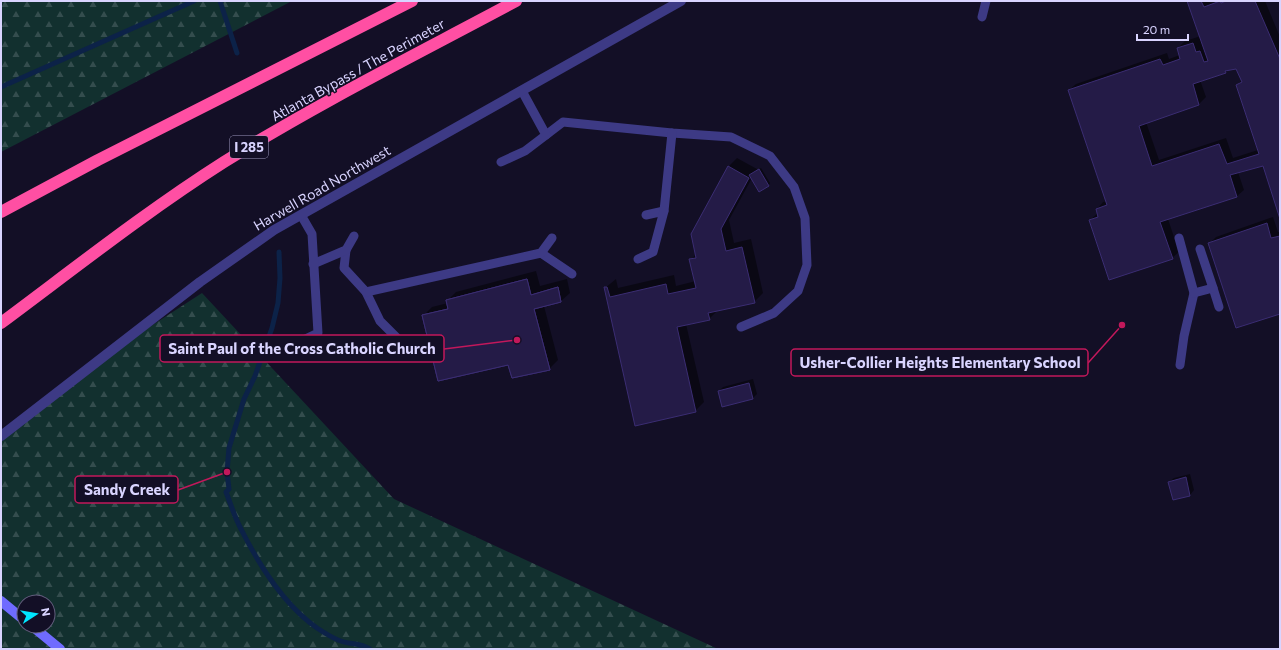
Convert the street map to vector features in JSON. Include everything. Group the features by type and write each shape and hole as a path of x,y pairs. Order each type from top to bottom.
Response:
{"highway":[{"path":"1,212 98,160 412,1"},
{"name":"Atlanta Bypass / The Perimeter","path":"1,323 167,200 226,161 320,106 516,1"}],"main road":[{"path":"1,601 16,613"},
{"path":"42,634 60,649"}],"street":[{"name":"Harwell Road Northwest","path":"1,436 200,282 274,230 681,1"}],"lane":[{"path":"982,17 986,1"},
{"path":"522,91 546,135"},
{"path":"501,162 525,151 563,122 672,133 731,137 770,156 794,187 805,218 807,265 798,291 774,313 741,327"},
{"path":"638,259 653,252 664,211 672,133"},
{"path":"646,215 664,211"},
{"path":"276,353 318,333 312,234 301,215"},
{"path":"354,236 346,250 344,268 366,292 380,321 415,356"},
{"path":"366,292 541,253 552,238"},
{"path":"1179,238 1194,293 1184,336 1180,365"},
{"path":"1200,249 1219,307"},
{"path":"313,264 346,250"},
{"path":"541,253 572,274"},
{"path":"1194,293 1212,288"}],"green space":[{"path":"1,1 292,1 1,152"},
{"path":"202,293 394,499 718,649 1,649 1,441 100,359"}],"building":[{"path":"1187,1 1201,1 1204,7 1220,1 1221,3 1226,1 1255,1 1280,59 1280,219 1263,166 1230,175 1237,197 1160,222 1173,259 1109,280 1089,220 1098,217 1096,209 1107,205 1068,90 1160,59 1163,65 1180,59 1177,48 1193,43 1196,52 1200,51 1204,62 1208,61","holes":["1236,69 1242,82 1236,85 1259,154 1227,164 1219,144 1152,166 1139,126 1199,105 1193,84 1226,73 1225,71"]},
{"path":"728,166 749,178 721,229 726,251 742,247 755,303 708,313 710,320 677,327 696,412 635,426 604,287 607,287 610,297 666,284 668,294 696,288 689,259 696,258 691,234"},
{"path":"759,169 769,186 759,192 749,175"},
{"path":"1267,223 1271,238 1280,236 1280,314 1236,328 1208,243"},
{"path":"527,279 531,295 558,287 561,302 534,309 550,370 512,378 508,365 438,381 422,315 448,309 446,300","holes":["487,319 495,352 462,361 454,327"]},
{"path":"527,279 531,295 558,287 561,302 534,309 550,370 512,378 508,365 438,381 422,315 448,309 446,300"},
{"path":"749,383 753,399 722,407 718,391"},
{"path":"1186,477 1190,496 1173,500 1168,482"}],"waterway":[{"path":"1,87 194,1"},
{"path":"220,1 237,53"},
{"path":"279,252 280,278 278,303 272,328 255,376 244,399 229,448 227,472 229,489 226,492 239,525 264,570 293,607 317,628 335,639 342,642 362,645 370,649"}],"place":[{"name":"Usher-Collier Heights Elementary School","path":"1122,325"},
{"name":"Saint Paul of the Cross Catholic Church","path":"517,340"},
{"name":"Sandy Creek","path":"227,472"}]}
